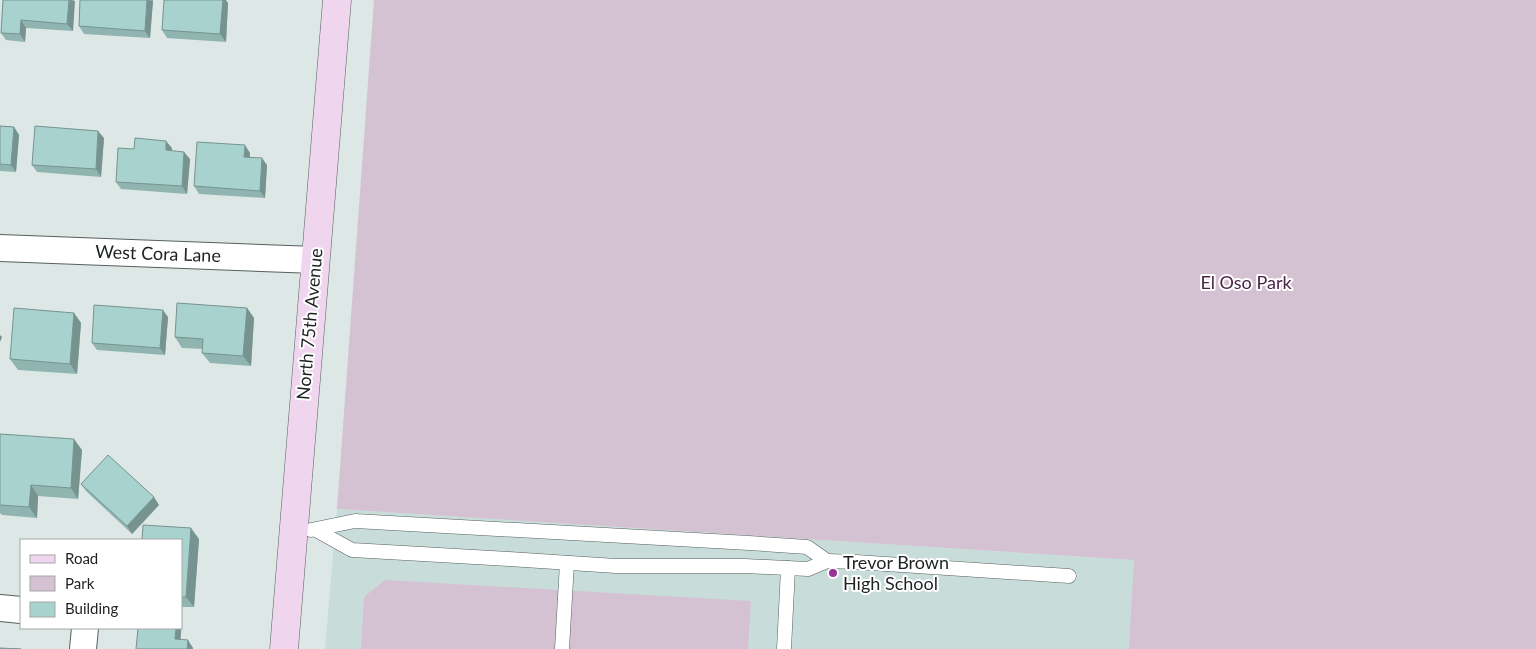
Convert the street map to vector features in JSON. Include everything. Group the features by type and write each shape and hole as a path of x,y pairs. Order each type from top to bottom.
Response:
{"main road":[{"name":"North 75th Avenue","path":"284,649 305,530 316,260 337,0"}],"street":[{"name":"West Cora Lane","path":"0,248 316,260"},
{"path":"0,608 20,610"},
{"path":"83,649 85,629"}],"lane":[{"path":"305,530 355,520 729,542 807,548 827,561"},
{"path":"305,530 352,550 616,566 808,569 827,561 1069,576"},
{"path":"562,649 568,563"},
{"path":"784,649 788,568"}],"shaded area":[{"name":"Trevor Brown High School","path":"337,509 1134,560 1536,649 325,649"}],"green space":[{"name":"El Oso Park","path":"374,0 1536,0 1536,649 1129,649 1134,560 337,509"},
{"path":"385,580 751,601 748,649 361,649 364,597"}],"building":[{"path":"3,0 69,0 67,24 21,20 20,34 1,33"},
{"path":"80,0 147,0 145,31 79,26"},
{"path":"164,0 223,0 220,34 162,30"},
{"path":"0,126 14,127 11,165 0,164"},
{"path":"35,126 98,131 96,169 32,165"},
{"path":"135,138 166,141 166,150 184,152 182,186 116,182 118,148 134,149"},
{"path":"197,142 245,145 244,157 262,158 260,191 194,186"},
{"path":"177,303 247,308 243,356 202,353 203,339 175,337"},
{"path":"94,305 163,310 160,348 92,343"},
{"path":"14,308 74,313 70,364 10,359"},
{"path":"0,434 74,439 71,488 31,485 29,507 0,505"},
{"path":"108,455 154,497 127,526 81,484"},
{"path":"143,525 191,528 186,597 182,597 182,539 142,539"},
{"path":"138,629 176,629 175,639 188,640 187,649 136,649"}],"place":[{"name":"Trevor Brown High School","path":"833,573"}]}
